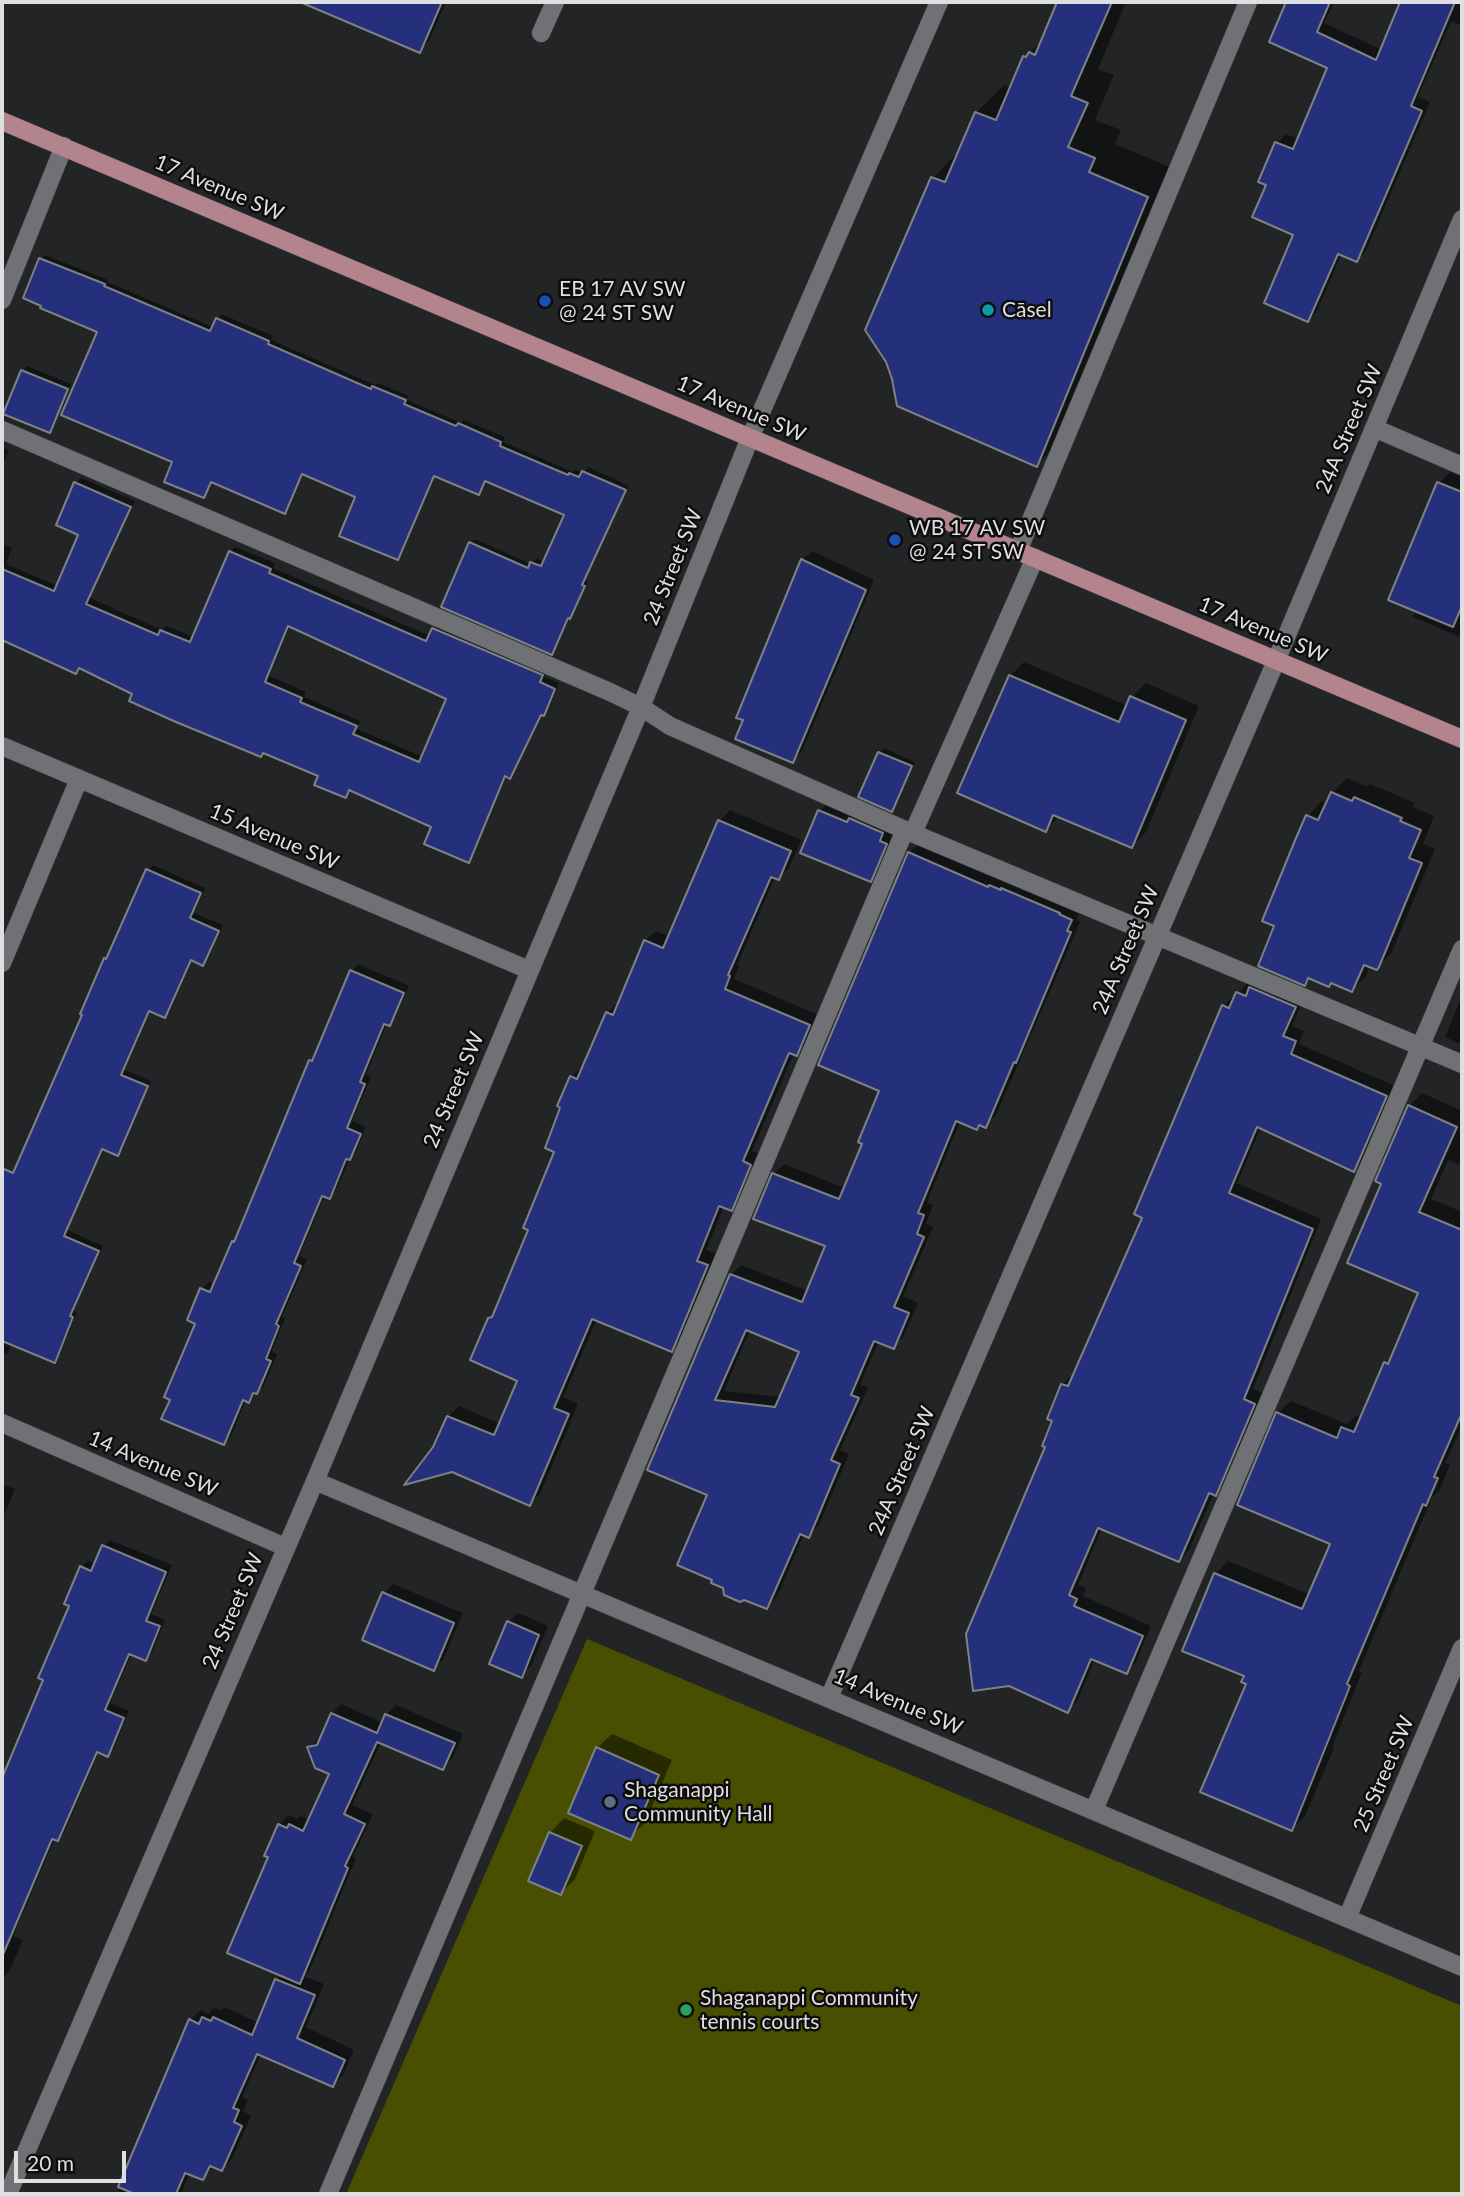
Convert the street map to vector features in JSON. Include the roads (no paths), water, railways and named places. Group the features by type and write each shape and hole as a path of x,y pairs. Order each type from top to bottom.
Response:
{"main road":[{"name":"17 Avenue SW","path":"2,121 1462,739"}],"street":[{"path":"541,33 555,2"},
{"name":"24 Street SW","path":"8,2194 314,1481 641,707 750,438 939,2"},
{"path":"1018,551 1120,290 1248,2"},
{"path":"2,300 64,146"},
{"name":"24A Street SW","path":"829,1698 1276,661 1462,219"},
{"path":"1374,428 1462,466"},
{"path":"2,430 641,707 670,726 909,831 1462,1064"},
{"path":"328,2194 570,1623 580,1593 909,831 1035,558"},
{"name":"15 Avenue SW","path":"2,746 529,970"},
{"path":"2,963 79,779"},
{"path":"1094,1810 1462,949"},
{"name":"14 Avenue SW","path":"2,1423 285,1547"},
{"name":"14 Avenue SW","path":"314,1481 1462,1967"},
{"name":"25 Street SW","path":"1348,1918 1462,1648"}],"place":[{"name":"EB 17 AV SW @ 24 ST SW","path":"545,301"},
{"name":"Cāsel","path":"988,310"},
{"name":"WB 17 AV SW @ 24 ST SW","path":"895,540"},
{"name":"Shaganappi Community Hall","path":"610,1802"},
{"name":"Shaganappi Community tennis courts","path":"686,2010"}]}
